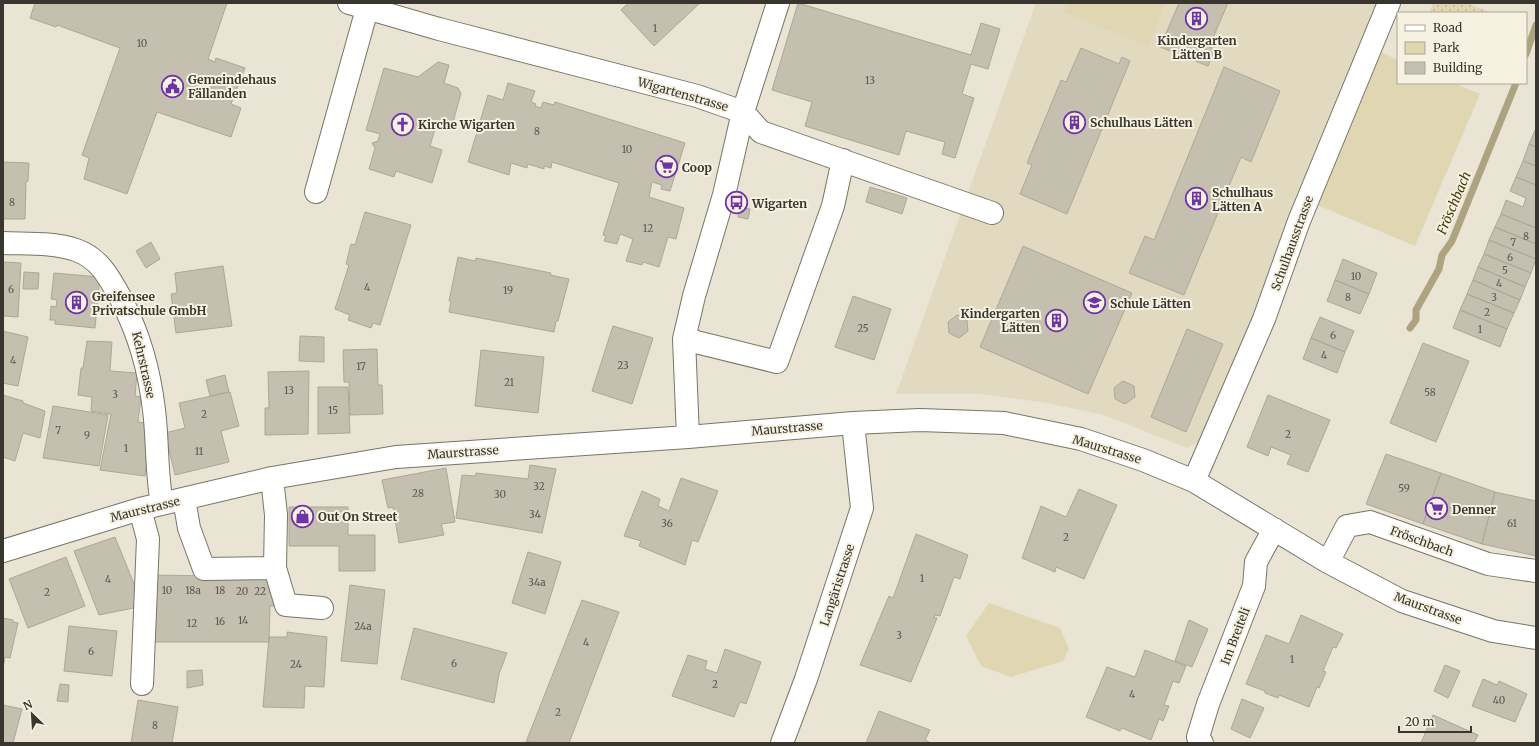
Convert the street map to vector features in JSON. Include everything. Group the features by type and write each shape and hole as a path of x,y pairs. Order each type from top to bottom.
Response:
{"street":[{"path":"778,3 743,112 761,132 992,213"},
{"name":"Schulhausstrasse","path":"1194,482 1264,319 1299,221 1389,3"},
{"path":"316,192 358,6"},
{"name":"Wigartenstrasse","path":"358,6 697,96 743,112 724,194 694,296 684,339 688,437"},
{"path":"684,339 777,362 833,206 843,160"},
{"name":"Kehrstrasse","path":"3,243 55,245 76,250 93,259 108,275 134,325 143,352 154,410 158,479 162,504"},
{"name":"Maurstrasse","path":"3,551 140,509 272,478 396,457 688,437 853,423 920,420 1004,423 1082,439 1143,460 1194,482 1328,562 1402,601 1494,631 1536,638"},
{"name":"Langäristrasse","path":"782,743 806,679 862,508 853,423"},
{"path":"272,478 276,515 275,568 286,605 322,608"},
{"path":"184,499 189,528 204,569 275,568"},
{"path":"140,509 148,538 142,684"},
{"name":"Fröschbach","path":"1328,562 1347,526 1370,522 1488,564 1536,571"},
{"name":"Im Breiteli","path":"1202,743 1198,737 1208,704 1254,586 1256,562 1274,529"}],"shaded area":[{"name":"Schule Lätten","path":"1036,3 1381,3 1202,441 1187,448 1104,415 1042,402 978,394 896,394"}],"green space":[{"path":"1067,3 1166,3 1148,46 1063,12"},
{"path":"1433,3 1468,3 1489,12 1429,12"},
{"path":"1380,52 1397,60 1397,84 1455,84 1480,94 1415,246 1315,204"},
{"path":"989,603 1060,628 1069,649 1063,661 1011,677 981,666 966,636"}],"building":[{"name":"Gemeindehaus Fällanden","path":"35,3 227,3 208,59 215,62 216,58 245,68 231,104 241,108 231,137 157,112 127,194 84,179 89,158 82,155 120,48 57,25 56,27 30,18"},
{"path":"628,3 700,3 654,46 621,10"},
{"path":"798,3 971,55 981,23 1000,29 988,69 971,64 962,94 974,98 955,158 942,154 945,142 906,131 899,155 805,126 812,102 772,90"},
{"name":"Kindergarten Lätten B","path":"1179,3 1228,3 1209,47 1215,49 1208,66 1158,46 1163,35 1165,36"},
{"name":"Schulhaus Lätten","path":"1081,48 1119,64 1122,57 1130,61 1067,214 1020,194 1032,165 1027,163 1061,80 1066,82"},
{"name":"Kirche Wigarten","path":"438,62 449,65 444,83 458,88 461,93 452,126 437,122 430,146 442,150 432,183 396,171 394,177 369,169 375,148 372,143 378,141 380,134 366,130 384,68 418,77"},
{"name":"Schulhaus Lätten A","path":"1224,67 1280,91 1251,162 1241,157 1184,295 1129,273 1145,236 1154,240"},
{"path":"508,83 535,91 531,102 536,104 535,106 541,108 543,102 554,105 555,102 685,143 670,191 661,189 662,185 652,182 649,197 684,208 676,239 668,237 659,267 643,262 642,265 626,261 633,239 620,234 617,244 604,241 606,236 603,235 619,183 552,162 551,168 544,166 544,169 528,164 527,168 511,163 509,175 468,162 488,95 503,100"},
{"path":"1536,128 1536,147 1529,144"},
{"path":"1529,144 1536,147 1536,166 1523,161"},
{"path":"1523,161 1536,166 1536,185 1516,177"},
{"path":"3,162 29,163 28,181 26,182 25,219 3,219"},
{"path":"1516,177 1536,185 1536,228 1501,214 1506,200 1523,207 1526,198 1510,191"},
{"path":"870,187 907,198 902,214 866,202"},
{"path":"740,207 750,209 748,219 738,217"},
{"path":"365,212 411,225 380,325 373,323 371,328 348,320 350,315 335,309 349,265 346,264 351,244 355,245"},
{"path":"1501,214 1536,228 1536,244 1495,227"},
{"path":"1495,227 1536,244 1536,259 1489,240"},
{"path":"1489,240 1536,259 1531,273 1484,254"},
{"path":"151,242 160,259 146,268 136,251"},
{"name":"Kindergarten Lätten","path":"1023,246 1132,293 1088,394 980,347"},
{"path":"1484,254 1531,273 1525,287 1478,267"},
{"path":"458,257 475,261 476,258 551,273 550,275 569,279 554,332 449,312 451,301 449,301"},
{"path":"1343,259 1377,273 1369,294 1335,280"},
{"path":"3,262 21,263 18,317 3,316"},
{"path":"223,266 232,326 176,333 171,294 177,293 175,273"},
{"path":"1478,267 1525,287 1520,300 1473,280"},
{"path":"24,272 39,273 38,289 23,289"},
{"name":"Greifensee Privatschule GmbH","path":"54,273 100,277 95,328 55,324 55,320 50,320 51,306 56,307 57,300 51,299"},
{"path":"1335,280 1369,294 1360,314 1327,301"},
{"path":"1473,280 1520,300 1514,313 1467,294"},
{"path":"1467,294 1514,313 1507,329 1460,310"},
{"path":"853,296 891,309 874,360 835,347"},
{"path":"1460,310 1507,329 1500,347 1453,328"},
{"path":"957,315 967,320 968,331 959,338 949,333 948,322"},
{"path":"1320,317 1354,331 1345,352 1311,338"},
{"path":"613,326 653,338 632,404 592,391"},
{"path":"1187,329 1223,344 1186,432 1151,417"},
{"path":"3,331 28,337 18,386 3,383"},
{"path":"300,336 324,337 324,362 299,361"},
{"path":"1311,338 1345,352 1337,373 1303,359"},
{"path":"87,341 112,342 110,371 137,373 135,396 141,397 138,422 145,423 149,439 145,476 100,470 111,414 91,411 92,397 78,395 81,368 83,368"},
{"path":"1423,343 1469,361 1436,442 1390,423"},
{"path":"377,349 378,385 382,385 383,414 350,415 349,382 344,382 343,350"},
{"path":"481,350 544,357 538,413 475,406"},
{"path":"309,371 308,434 265,435 265,408 269,408 268,372"},
{"path":"225,375 229,392 210,396 206,380"},
{"path":"1123,381 1134,386 1135,397 1125,404 1115,399 1114,388"},
{"path":"318,387 348,387 350,433 318,434"},
{"path":"230,392 239,426 221,431 229,462 175,475 165,433 185,428 179,403"},
{"path":"3,395 23,401 23,403 45,411 40,438 23,433 15,461 3,457"},
{"path":"1268,395 1330,420 1308,472 1287,464 1291,455 1271,447 1268,456 1247,447"},
{"path":"53,406 108,415 99,466 43,458"},
{"path":"1386,454 1441,473 1423,524 1366,504"},
{"path":"530,465 556,469 542,533 456,518 462,475 475,476 476,473 528,479"},
{"path":"446,468 455,522 441,524 444,535 399,543 393,507 388,508 382,480"},
{"path":"1441,473 1495,492 1482,544 1423,524"},
{"path":"681,478 718,491 698,542 692,540 685,565 639,546 641,541 624,536 642,491 660,499 658,506 669,511"},
{"path":"1079,489 1117,505 1084,579 1056,567 1055,572 1022,558 1041,506 1066,517"},
{"path":"1495,492 1536,501 1536,556 1482,544"},
{"path":"289,507 348,507 348,535 375,535 375,571 339,571 339,546 289,546"},
{"path":"916,534 968,555 960,579 954,577 940,616 935,615 934,618 937,618 911,682 860,665 889,596 893,598"},
{"path":"115,537 143,606 99,615 74,551"},
{"path":"528,552 561,562 545,614 512,603"},
{"path":"66,557 85,606 28,628 9,579"},
{"path":"152,575 270,577 269,593 276,593 275,606 270,606 269,642 151,642"},
{"path":"350,585 385,590 377,664 341,661"},
{"path":"582,600 619,612 569,743 526,742"},
{"path":"1301,615 1343,634 1336,648 1333,647 1323,671 1326,672 1319,688 1317,687 1309,707 1279,695 1278,698 1265,693 1265,691 1246,684 1266,635 1289,644"},
{"path":"3,618 13,620 13,622 18,623 10,658 5,657 3,668"},
{"path":"1189,620 1208,629 1192,667 1175,661"},
{"path":"69,626 117,631 112,676 64,671"},
{"path":"414,628 507,653 499,674 494,703 401,679"},
{"path":"287,632 327,637 324,687 305,686 304,708 263,707 269,637 287,637"},
{"path":"725,649 761,662 746,704 740,702 734,717 672,696 688,655 707,661 705,669 717,673"},
{"path":"1145,650 1186,666 1179,683 1173,681 1164,705 1169,706 1163,721 1159,719 1151,740 1122,728 1120,731 1086,717 1107,667 1135,677"},
{"path":"1445,665 1460,671 1448,698 1434,691"},
{"path":"202,670 203,685 187,688 187,671"},
{"path":"1483,679 1497,685 1499,681 1527,694 1515,722 1472,706"},
{"path":"60,684 69,685 68,702 57,701"},
{"path":"1242,699 1264,708 1250,738 1231,729"},
{"path":"138,700 178,707 172,743 131,743"},
{"path":"3,705 22,709 13,743 3,743"},
{"path":"879,711 930,730 925,740 929,743 866,743"},
{"path":"1433,715 1478,735 1474,743 1421,743"}],"waterway":[{"name":"Fröschbach","path":"1527,51 1536,25"},
{"name":"Fröschbach","path":"1410,328 1416,320 1416,310 1439,269 1442,255 1452,241 1516,84"}],"place":[{"name":"Kindergarten Lätten B","path":"1197,19"},
{"name":"Gemeindehaus Fällanden","path":"172,86"},
{"name":"Schulhaus Lätten","path":"1074,122"},
{"name":"Kirche Wigarten","path":"402,124"},
{"name":"Coop","path":"666,167"},
{"name":"Schulhaus Lätten A","path":"1197,199"},
{"name":"Wigarten","path":"737,203"},
{"name":"Greifensee Privatschule GmbH","path":"77,303"},
{"name":"Schule Lätten","path":"1094,303"},
{"name":"Kindergarten Lätten","path":"1056,320"},
{"name":"Denner","path":"1436,509"},
{"name":"Out On Street","path":"302,516"}]}
